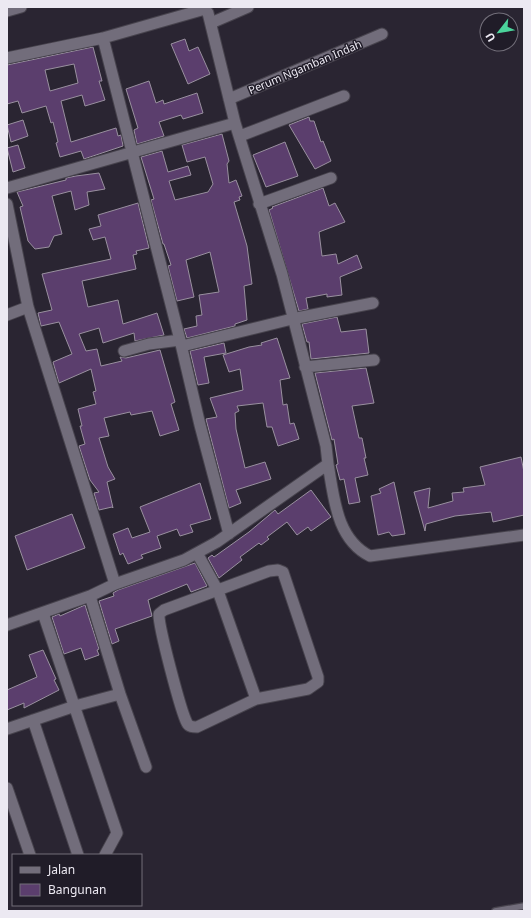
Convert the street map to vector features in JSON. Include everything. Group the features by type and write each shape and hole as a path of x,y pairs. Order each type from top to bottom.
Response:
{"street":[{"path":"7,11 21,7"},
{"path":"211,22 248,7"},
{"path":"7,58 103,38 204,9 208,13 211,22 235,123 282,274 292,319 326,446 339,519 350,540 364,553 375,556 524,535"},
{"name":"Perum Ngamban Indah","path":"229,99 382,34"},
{"path":"103,38 181,343 200,425 229,534"},
{"path":"240,136 344,96"},
{"path":"7,188 235,123"},
{"path":"259,204 331,178"},
{"path":"7,204 28,308 115,584"},
{"path":"124,351 149,344 181,343 374,303"},
{"path":"7,315 28,308"},
{"path":"305,367 374,360"},
{"path":"7,625 90,596 115,584 184,560 229,534 328,464"},
{"path":"197,553 218,591 256,699"},
{"path":"278,570 283,572 318,677 318,682 308,689 256,699 197,727 187,725 159,614 164,610 269,571 278,570"},
{"path":"90,596 120,694 146,767"},
{"path":"43,613 118,833 106,854"},
{"path":"7,729 74,706 120,694"},
{"path":"33,720 78,854"},
{"path":"7,788 30,854"}],"lane":[{"path":"495,911 524,906"}],"building":[{"path":"185,39 189,51 198,47 210,74 188,84 171,44"},
{"path":"93,47 102,81 99,81 105,100 85,106 82,95 61,101 71,142 116,128 118,136 121,135 123,146 84,159 81,151 60,157 53,122 51,123 46,106 22,113 18,101 7,104 7,65","holes":["74,64 78,83 50,91 45,70"]},
{"path":"149,81 156,103 163,100 164,104 197,93 203,113 183,119 181,115 159,122 164,136 137,144 134,130 138,128 126,89"},
{"path":"309,117 310,121 314,121 321,142 323,141 331,161 315,169 289,125"},
{"path":"23,120 28,136 11,142 7,125"},
{"path":"222,134 229,161 227,164 229,183 236,180 242,196 239,197 240,200 234,202 247,246 252,284 244,286 247,320 235,324 235,326 187,338 184,329 197,326 196,316 202,315 199,295 219,292 210,252 186,260 194,297 177,301 168,266 171,265 163,244 151,200 154,199 141,157 162,151 168,172 188,166 191,175 169,181 175,200 208,192 213,184 205,157 187,162 182,145"},
{"path":"285,142 298,176 266,187 253,155"},
{"path":"18,145 25,168 13,172 7,148"},
{"path":"99,173 105,189 87,192 89,205 75,210 71,191 52,196 62,234 54,236 49,247 35,249 28,241 20,207 23,206 17,192 66,180 66,178"},
{"path":"323,188 329,206 335,203 345,222 319,232 322,256 336,254 338,264 357,255 362,268 340,277 342,295 327,297 327,294 306,298 308,309 299,311 269,210 273,208 272,207"},
{"path":"138,203 149,248 136,251 137,254 133,255 136,269 82,281 88,307 118,300 123,324 157,313 164,335 135,341 134,333 103,343 99,328 79,334 86,351 97,349 101,366 122,361 120,357 126,358 160,350 175,402 171,404 179,430 160,436 152,411 131,415 130,412 104,418 109,436 99,438 108,467 115,479 107,482 113,508 99,510 94,493 99,492 90,480 79,446 85,444 80,426 82,426 78,409 96,404 93,392 96,391 91,369 59,383 53,362 72,354 59,322 41,326 38,313 52,310 42,274 111,259 105,237 93,240 89,229 101,226 98,215"},
{"path":"337,317 341,332 366,329 369,353 311,359 309,342 307,342 302,324"},
{"path":"277,338 290,378 280,380 283,405 287,404 290,424 294,423 299,439 278,446 272,427 267,427 263,403 237,406 239,411 235,413 236,429 245,468 265,462 271,479 236,490 241,503 229,508 206,419 217,417 210,398 243,390 240,369 229,372 223,355 249,347 262,345 261,343"},
{"path":"224,343 226,353 204,357 209,383 198,385 190,351"},
{"path":"366,368 374,403 352,406 359,438 362,438 366,458 364,458 368,475 355,478 360,502 349,504 344,479 340,480 336,465 338,464 334,439 332,440 315,373"},
{"path":"521,457 524,472 524,515 493,522 491,512 455,516 426,524 425,531 414,492 430,488 428,508 453,501 452,493 464,492 463,488 485,485 480,467"},
{"path":"394,482 405,534 392,536 389,532 378,535 371,496 381,493 379,489"},
{"path":"200,483 211,519 190,525 193,532 180,536 177,529 157,536 161,548 141,555 143,558 128,564 123,553 120,555 113,534 128,528 132,538 150,532 140,507"},
{"path":"311,490 331,517 311,531 308,527 297,535 287,522 267,537 269,539 261,545 259,543 240,557 242,560 219,578 208,558 212,555 214,557 249,532 275,510 278,514"},
{"path":"72,514 85,548 27,570 15,536"},
{"path":"195,563 207,586 191,592 187,584 148,600 152,616 115,629 119,641 112,644 99,601 114,596 113,593 118,590"},
{"path":"85,605 99,649 97,650 99,655 85,660 81,648 64,654 52,617 59,614 60,616"},
{"path":"43,650 56,679 54,680 59,690 24,708 24,703 7,710 7,690 37,677 29,655"}]}
